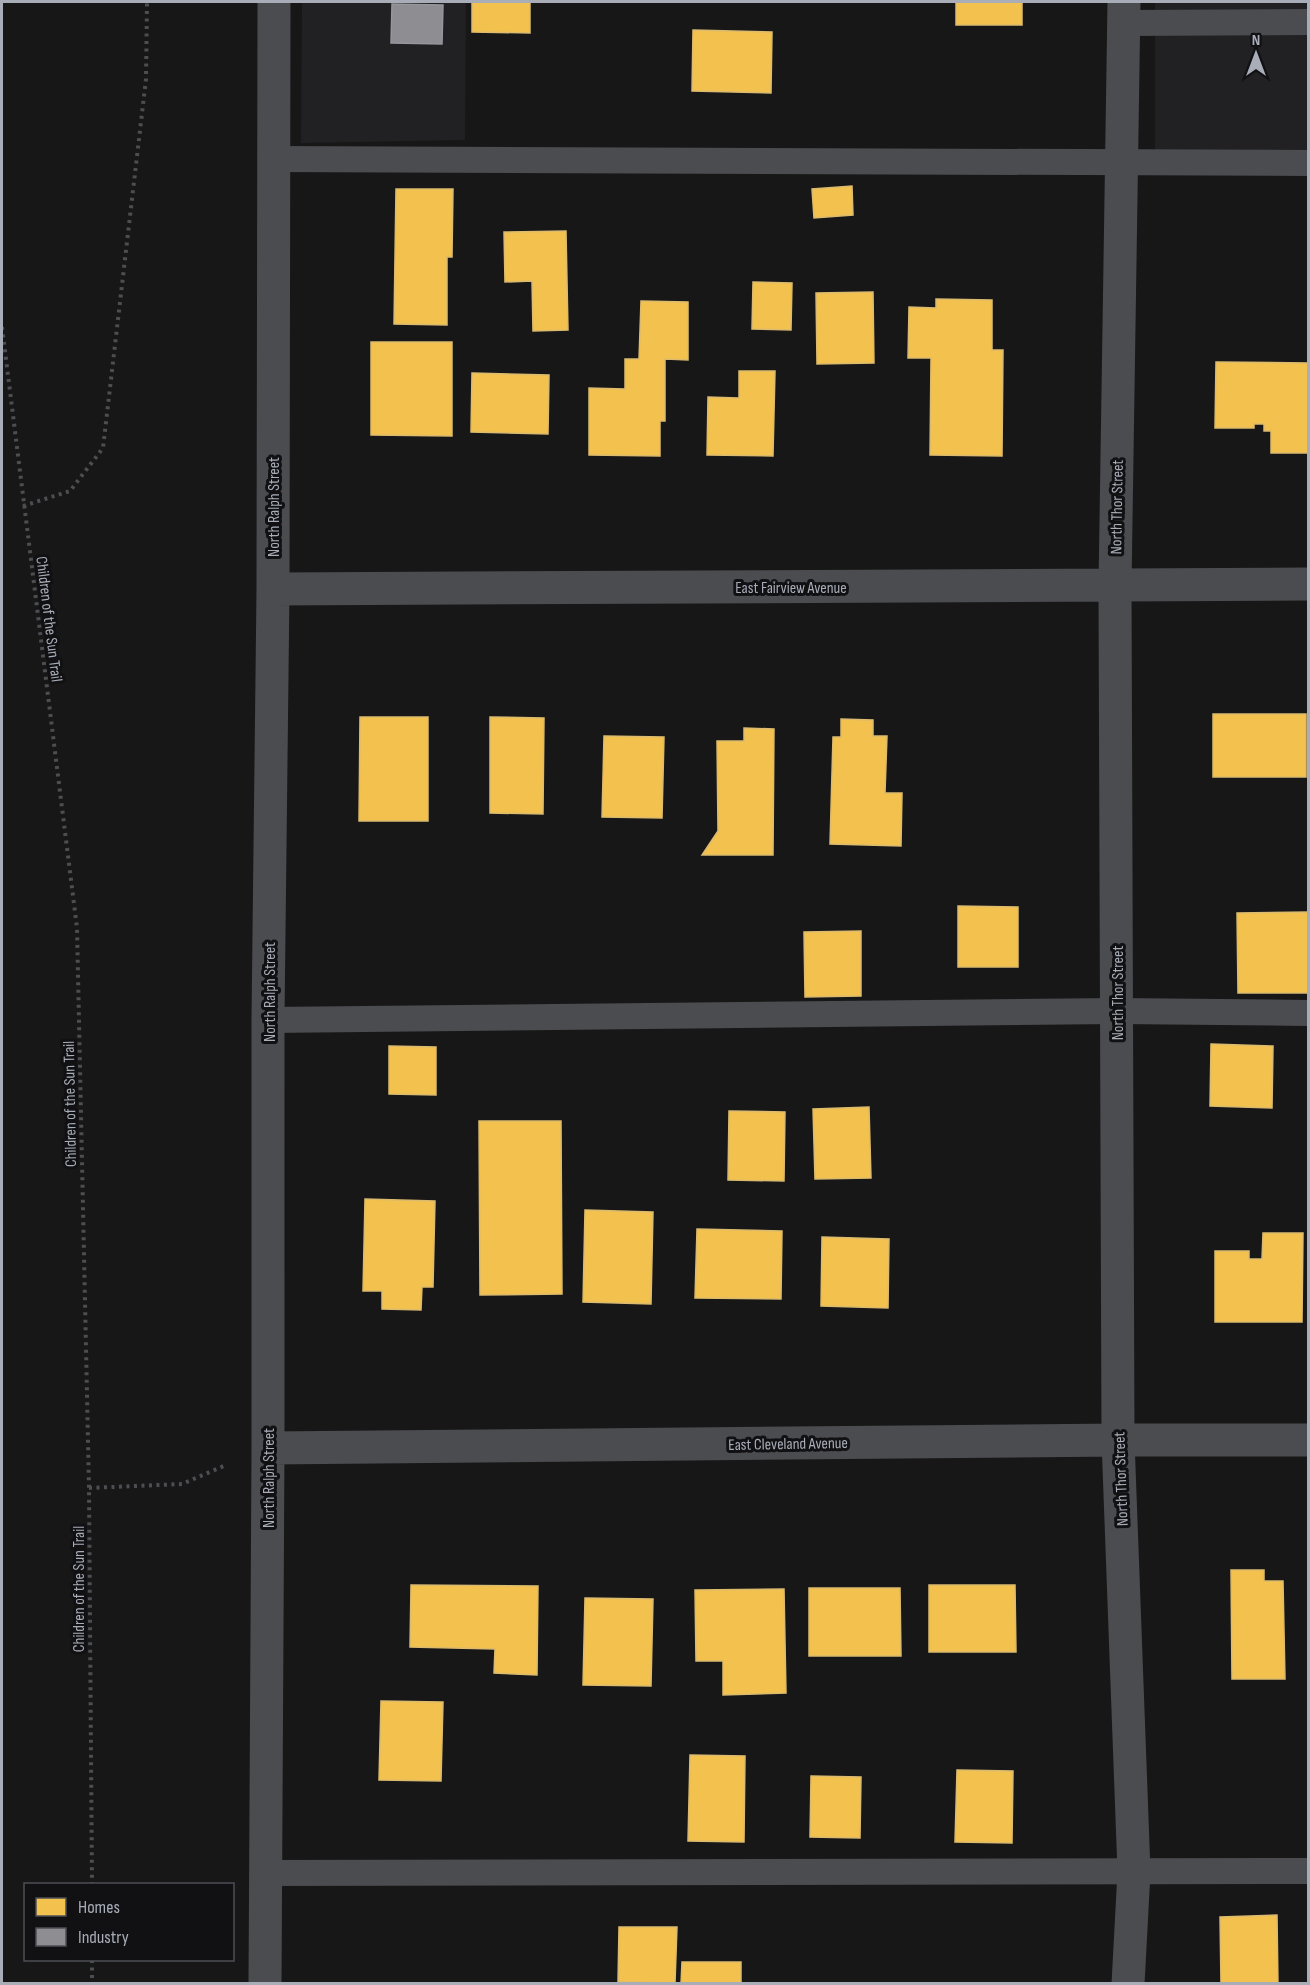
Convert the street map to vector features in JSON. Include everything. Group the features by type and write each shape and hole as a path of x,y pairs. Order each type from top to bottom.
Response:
{"street":[{"name":"North Ralph Street","path":"264,1983 268,1020 273,589 274,2"},
{"name":"North Thor Street","path":"1124,12 1115,586 1118,1440 1134,1872 1128,1983"},
{"name":"East Fairview Avenue","path":"273,589 1308,584"},
{"name":"East Cleveland Avenue","path":"268,1448 1308,1440"}],"lane":[{"path":"1124,12 1308,22"},
{"path":"273,159 1308,162"},
{"path":"268,1020 1118,1011 1308,1013"},
{"path":"265,1873 1308,1871"}],"path":[{"path":"23,506 70,491 103,448 146,79 147,2"},
{"name":"Children of the Sun Trail","path":"2,327 77,928 89,1488 92,1883"},
{"path":"89,1488 182,1484 268,1448"},
{"path":"92,1961 92,1983"}],"shaded area":[{"path":"302,2 466,2 465,140 301,143"},
{"path":"1155,2 1308,2 1308,157 1155,158"}],"building: Homes":[{"path":"472,2 530,2 530,33 472,32"},
{"path":"956,2 1022,2 1022,25 956,25"},
{"path":"693,30 772,32 771,93 692,91"},
{"path":"852,186 853,215 814,218 812,189"},
{"path":"396,189 453,189 452,257 447,257 447,325 394,324"},
{"path":"566,231 568,330 533,331 532,281 505,282 504,232"},
{"path":"753,282 792,283 791,330 752,329"},
{"path":"873,292 874,363 817,364 816,293"},
{"path":"936,299 992,300 992,350 1003,350 1002,456 930,455 931,358 908,358 909,307 936,308"},
{"path":"641,301 688,302 688,360 665,359 665,421 660,421 660,456 589,455 589,388 625,389 625,359 639,359"},
{"path":"371,342 452,342 452,436 371,435"},
{"path":"1216,362 1308,363 1308,453 1271,453 1271,431 1264,431 1264,424 1254,424 1254,428 1215,428"},
{"path":"739,371 775,371 773,456 707,455 708,397 739,398"},
{"path":"472,373 549,375 548,434 471,432"},
{"path":"1213,714 1306,714 1306,777 1213,777"},
{"path":"360,717 428,717 428,821 359,821"},
{"path":"490,717 544,718 543,814 490,813"},
{"path":"841,719 873,720 873,736 887,736 885,793 902,793 901,846 830,844 833,737 841,737"},
{"path":"744,728 774,729 773,855 702,855 718,831 717,741 744,741"},
{"path":"604,736 664,737 662,818 602,817"},
{"path":"958,906 1018,907 1018,967 958,967"},
{"path":"1308,912 1308,993 1238,993 1237,913"},
{"path":"861,931 861,996 805,997 804,932"},
{"path":"1211,1044 1273,1046 1272,1108 1210,1106"},
{"path":"389,1046 436,1047 436,1095 389,1094"},
{"path":"869,1107 871,1178 815,1179 813,1109"},
{"path":"729,1111 785,1112 784,1181 728,1180"},
{"path":"479,1121 561,1121 562,1294 480,1295"},
{"path":"365,1199 435,1201 433,1287 422,1287 421,1310 382,1309 382,1291 363,1291"},
{"path":"585,1210 653,1212 651,1304 583,1302"},
{"path":"697,1229 782,1231 781,1299 695,1298"},
{"path":"1263,1233 1303,1233 1302,1322 1215,1322 1215,1251 1249,1251 1249,1259 1262,1259"},
{"path":"822,1237 889,1239 888,1308 821,1306"},
{"path":"1231,1570 1264,1570 1264,1581 1283,1581 1285,1679 1232,1679"},
{"path":"411,1585 538,1586 537,1675 494,1673 495,1649 410,1647"},
{"path":"929,1585 1015,1585 1016,1652 929,1652"},
{"path":"809,1588 900,1588 901,1656 809,1656"},
{"path":"784,1589 786,1693 723,1695 723,1661 696,1661 695,1590"},
{"path":"585,1598 653,1599 651,1686 583,1685"},
{"path":"381,1701 443,1702 441,1781 379,1780"},
{"path":"690,1755 745,1756 744,1842 688,1841"},
{"path":"957,1770 1013,1771 1012,1843 955,1842"},
{"path":"811,1776 861,1777 860,1838 810,1837"},
{"path":"1277,1915 1278,1984 1221,1984 1220,1917"},
{"path":"619,1927 677,1927 675,1983 618,1982"},
{"path":"682,1962 741,1962 741,1984 681,1984"}],"building: Industry":[{"path":"392,4 443,5 442,44 391,43"}]}
